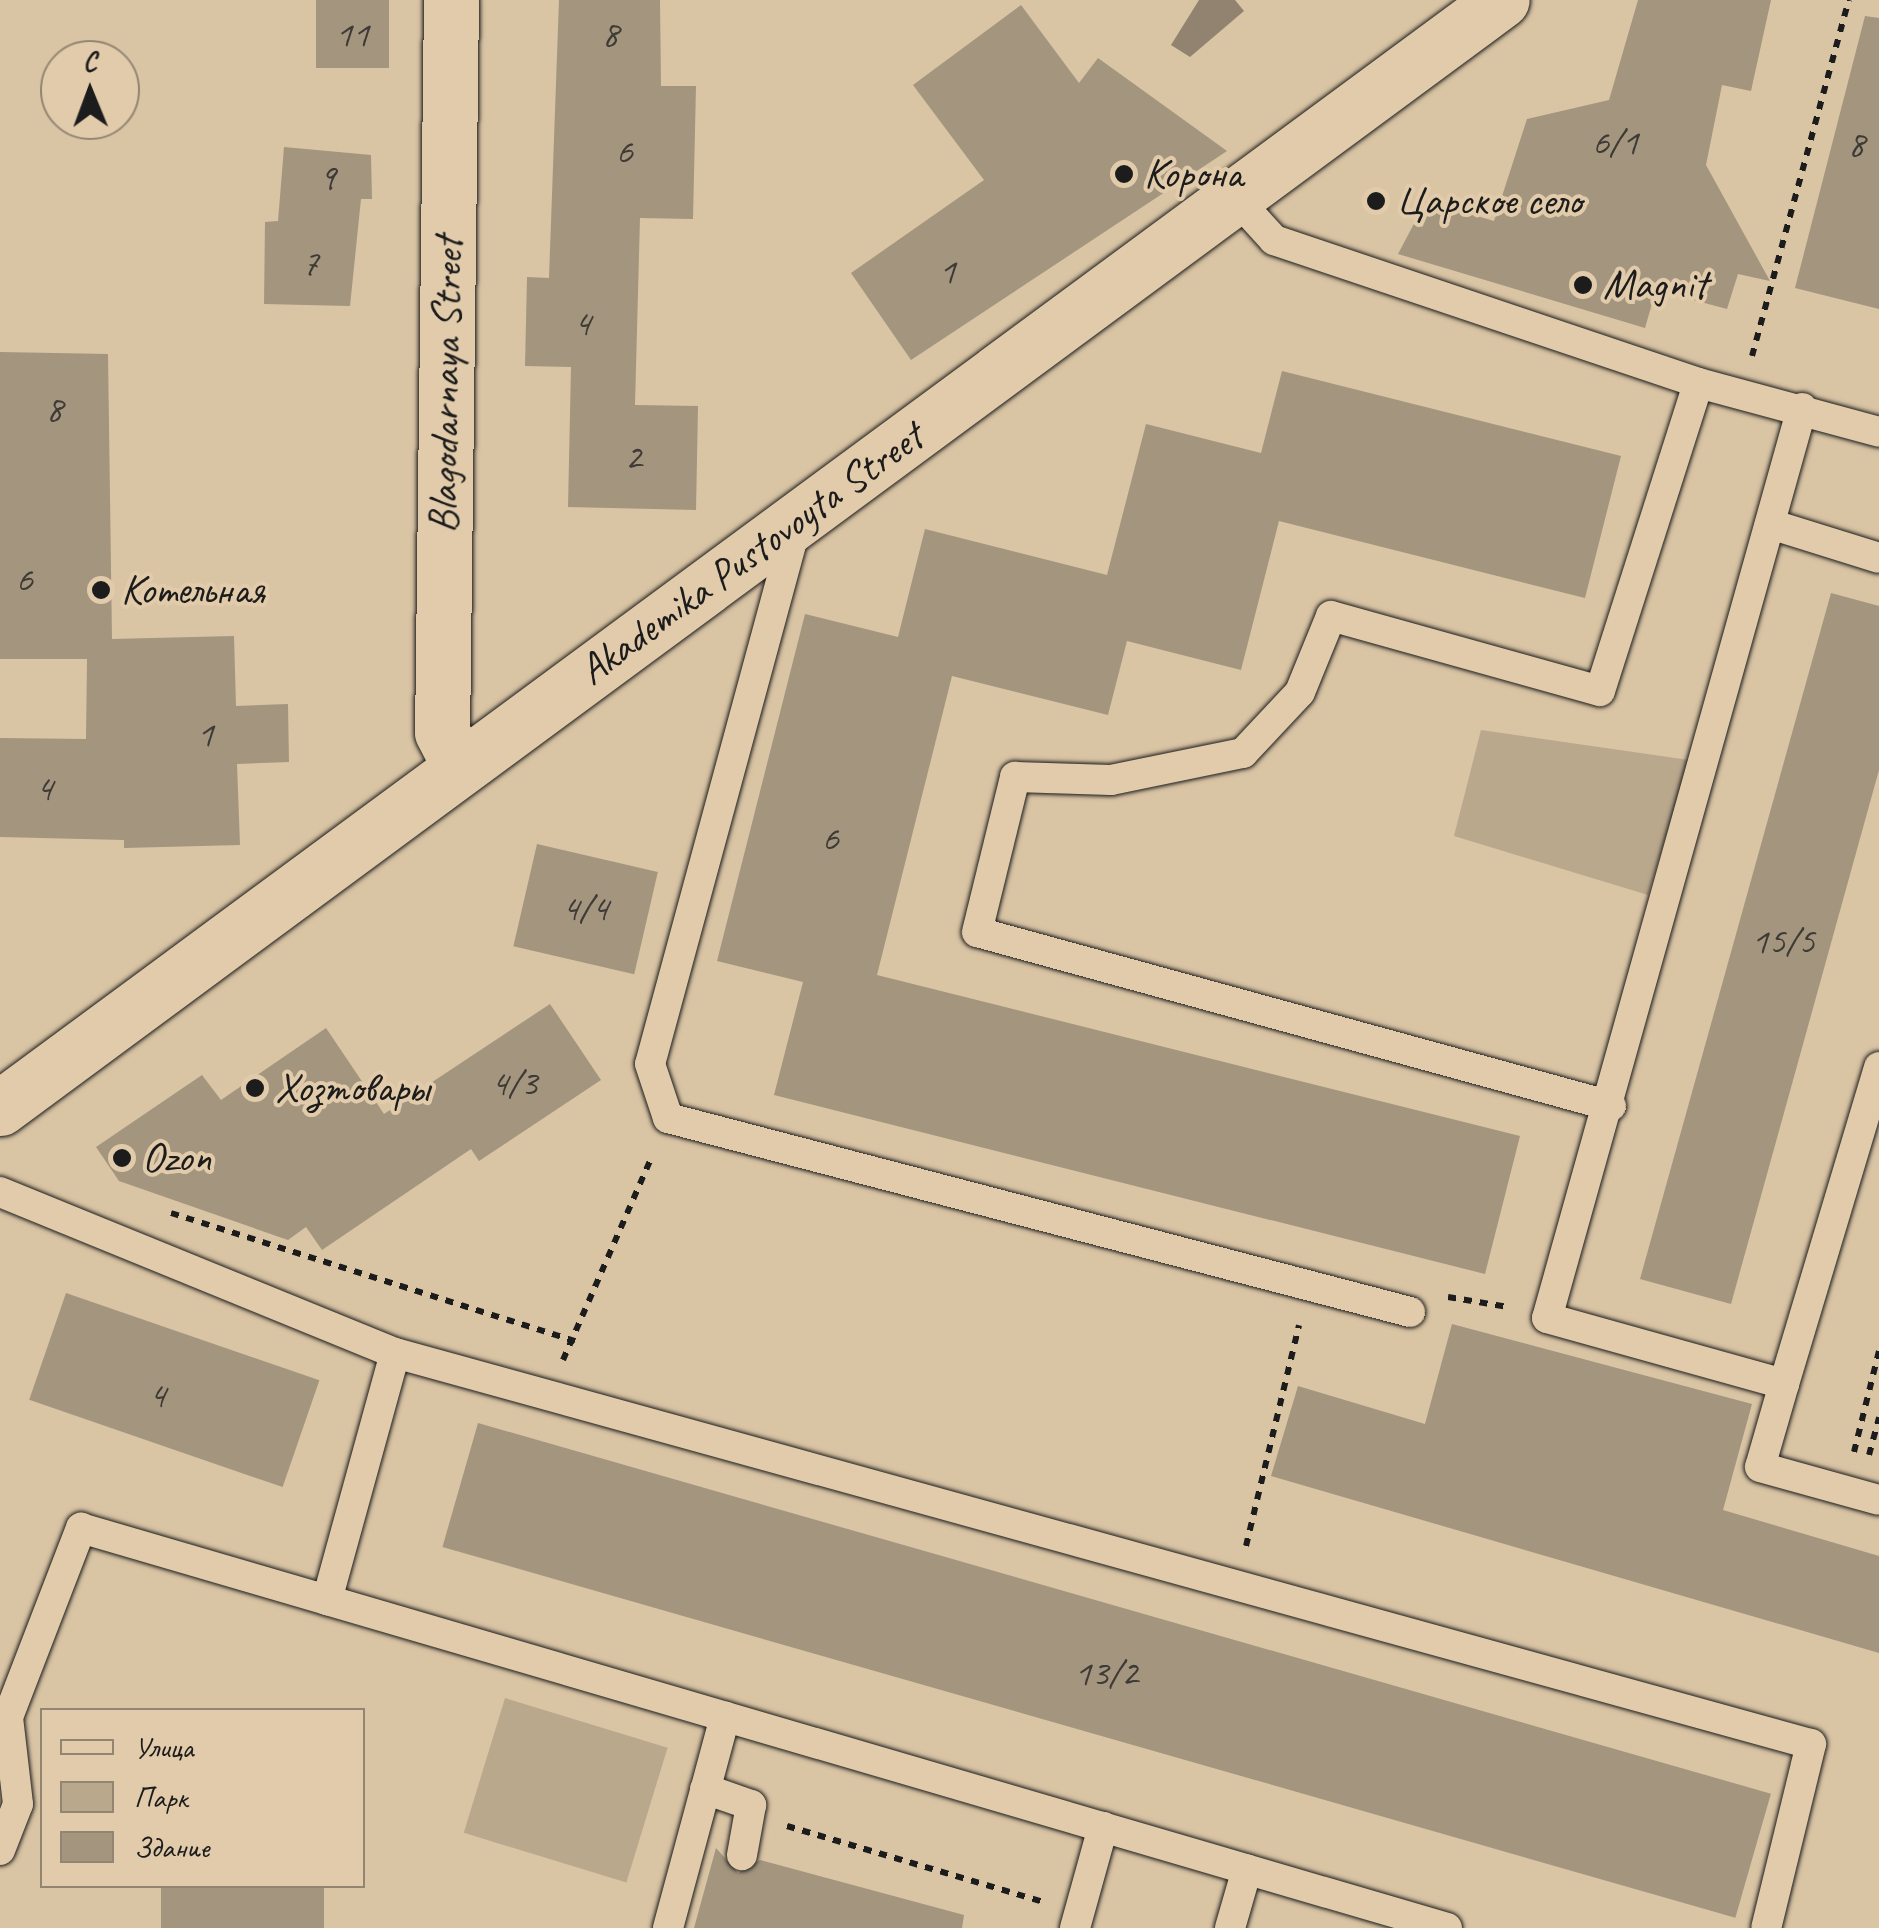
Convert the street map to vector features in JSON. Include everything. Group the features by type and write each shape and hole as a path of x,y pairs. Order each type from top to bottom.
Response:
{"street":[{"name":"Blagodarnaya Street","path":"451,0 442,732 459,766"},
{"name":"Akademika Pustovoyta Street","path":"0,1108 1502,0"}],"lane":[{"path":"1233,196 1274,240 1698,383 1743,390 1879,432"},
{"path":"1610,1106 977,932 1015,777 1111,780 1244,753 1300,692 1331,616 1600,691 1698,383"},
{"path":"1784,1384 1546,1318 1610,1106 1802,408"},
{"path":"797,523 650,1064 668,1118 1410,1312"},
{"path":"1770,524 1879,558"},
{"path":"1879,1067 1760,1467 1879,1500"},
{"path":"0,1192 395,1353 1811,1744 1766,1928"},
{"path":"327,1600 395,1353"},
{"path":"0,1850 18,1804 8,1716 82,1528 1447,1928"},
{"path":"668,1928 725,1717"},
{"path":"705,1789 744,1799 753,1815 742,1855"},
{"path":"1067,1917 1102,1827"},
{"path":"1230,1928 1247,1869"}],"path":[{"path":"1743,390 1849,0"},
{"path":"1736,349 1754,351"},
{"path":"542,1394 575,1341 668,1118"},
{"path":"159,1209 575,1341"},
{"path":"1236,1586 1312,1286"},
{"path":"1410,1312 1457,1293 1546,1318"},
{"path":"1852,1462 1879,1351"},
{"path":"1868,1456 1879,1417"},
{"path":"753,1815 1067,1917"}],"green space":[{"path":"1481,730 1689,760 1648,895 1454,836"},
{"path":"505,1698 668,1748 626,1883 464,1833"}],"shaded area":[{"path":"1199,0 1235,0 1244,11 1190,57 1171,45"}],"building":[{"path":"316,0 389,0 389,68 316,68"},
{"path":"559,0 660,0 661,86 696,86 693,219 640,218 635,405 698,406 696,510 568,507 571,367 525,366 527,277 549,278"},
{"path":"1638,0 1771,0 1751,91 1722,85 1706,165 1770,281 1738,274 1727,309 1656,290 1645,328 1398,254 1426,201 1494,221 1527,119 1609,100"},
{"path":"1021,5 1079,83 1098,58 1227,151 911,360 851,273 984,180 913,85"},
{"path":"1865,16 1879,18 1879,309 1795,288"},
{"path":"284,147 371,155 372,199 361,199 350,306 264,304 265,222 278,221"},
{"path":"0,352 108,354 112,639 234,636 236,706 288,704 289,762 237,764 240,845 124,848 124,840 0,837 0,738 86,739 87,659 0,659"},
{"path":"1282,371 1621,456 1585,598 1279,521 1241,670 1127,641 1108,715 952,676 877,975 1520,1136 1485,1274 774,1095 803,982 717,961 805,614 898,637 925,529 1107,575 1146,424 1261,453"},
{"path":"1831,593 1879,606 1879,770 1731,1304 1640,1279"},
{"path":"537,844 658,872 634,974 513,946"},
{"path":"550,1004 601,1080 479,1161 471,1149 322,1250 306,1227 288,1240 119,1181 96,1147 202,1075 221,1100 326,1028 384,1114"},
{"path":"66,1293 319,1380 283,1487 29,1400"},
{"path":"1452,1324 1752,1404 1723,1510 1879,1556 1879,1653 1271,1476 1298,1386 1425,1424"},
{"path":"478,1423 1771,1794 1735,1918 442,1547"},
{"path":"716,1848 738,1873 760,1860 964,1915 962,1928 694,1928"},
{"path":"161,1888 324,1888 324,1928 161,1928"}],"place":[{"name":"Корона","path":"1124,174"},
{"name":"Царское село","path":"1376,201"},
{"name":"Magnit","path":"1583,285"},
{"name":"Котельная","path":"101,590"},
{"name":"Хозтовары","path":"255,1088"},
{"name":"Ozon","path":"122,1158"}]}
